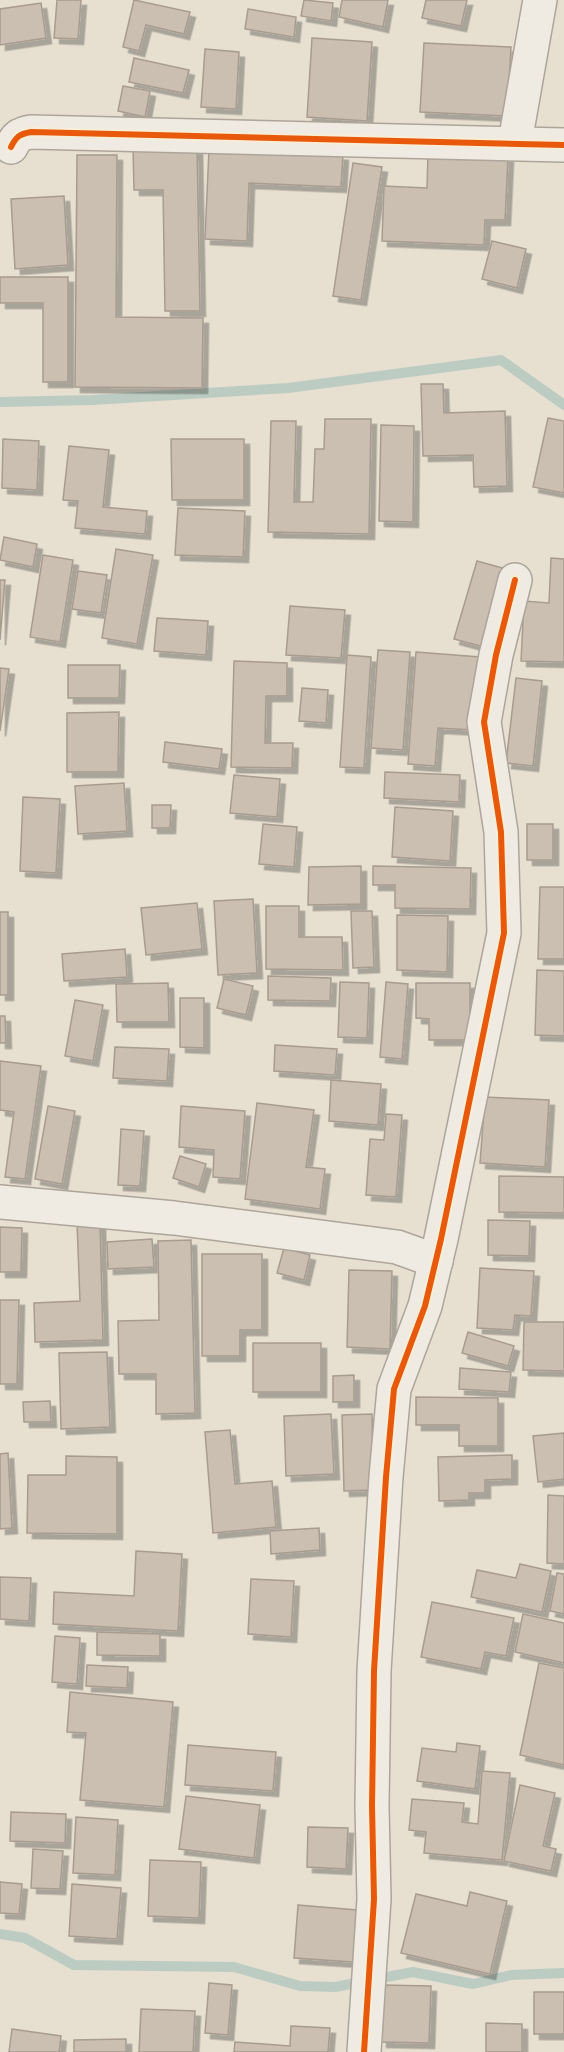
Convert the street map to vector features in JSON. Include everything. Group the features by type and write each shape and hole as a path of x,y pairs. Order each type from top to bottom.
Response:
{"street":[{"path":"515,142 540,0"},
{"path":"11,147 15,138 31,132 564,144"},
{"path":"364,2052 374,1899 372,1806 374,1671 394,1389 425,1306 436,1261 504,933 501,832 484,722 496,655 515,580"},
{"path":"0,1202 174,1218 398,1247 436,1261"}],"building":[{"path":"57,0 81,0 78,39 54,38"},
{"path":"134,0 190,12 184,34 146,25 139,51 123,47"},
{"path":"304,0 333,3 331,21 301,16"},
{"path":"342,0 388,0 383,27 339,17"},
{"path":"426,0 467,0 461,26 422,18"},
{"path":"41,3 46,38 0,45 0,9"},
{"path":"248,9 296,17 294,37 245,29"},
{"path":"312,38 372,42 367,121 307,117"},
{"path":"424,43 511,47 507,116 420,112"},
{"path":"205,49 239,52 236,109 201,107"},
{"path":"134,58 189,70 183,93 129,82"},
{"path":"123,86 150,91 145,117 118,111"},
{"path":"197,146 200,311 165,311 163,190 134,190 133,147"},
{"path":"209,149 343,155 341,187 249,183 247,241 205,239"},
{"path":"428,154 508,157 505,220 485,220 484,245 382,241 384,186 427,188"},
{"path":"77,155 117,155 116,317 203,318 202,388 75,387"},
{"path":"353,163 382,167 361,300 333,296"},
{"path":"64,196 68,265 15,269 11,199"},
{"path":"492,241 526,249 517,288 482,279"},
{"path":"0,277 68,277 68,382 43,382 43,303 0,303"},
{"path":"421,384 443,384 444,413 505,411 507,486 474,487 473,455 423,456"},
{"path":"548,418 564,421 564,493 533,487"},
{"path":"325,419 371,419 369,534 268,532 271,421 296,421 294,502 313,502 315,449 324,449"},
{"path":"381,425 414,426 413,522 379,521"},
{"path":"3,439 39,441 37,490 2,488"},
{"path":"171,439 244,439 244,500 172,500"},
{"path":"69,446 109,450 103,507 147,511 145,534 75,528 78,501 63,500"},
{"path":"178,508 245,511 243,557 175,555"},
{"path":"4,537 37,544 33,567 0,560"},
{"path":"116,549 153,555 137,644 102,638"},
{"path":"43,555 73,560 60,642 30,637"},
{"path":"551,558 564,559 564,662 521,661 524,601 549,603"},
{"path":"477,561 510,570 488,648 454,639"},
{"path":"78,571 107,575 101,613 72,609"},
{"path":"0,580 5,580 0,640"},
{"path":"290,606 345,610 341,658 286,655"},
{"path":"157,618 208,621 206,655 154,651"},
{"path":"378,650 410,652 403,750 371,748"},
{"path":"416,652 480,657 474,730 438,728 435,766 408,764"},
{"path":"347,655 371,657 364,768 340,767"},
{"path":"234,661 287,663 287,696 266,696 265,743 293,743 292,768 231,767"},
{"path":"68,665 120,665 119,698 68,698"},
{"path":"0,668 9,669 0,731"},
{"path":"516,678 542,681 533,766 506,763"},
{"path":"302,688 328,690 326,723 299,721"},
{"path":"119,712 118,772 67,772 67,713"},
{"path":"165,742 222,749 219,769 163,762"},
{"path":"385,772 460,775 459,802 384,798"},
{"path":"234,775 280,779 277,817 230,813"},
{"path":"124,783 127,831 78,834 75,786"},
{"path":"23,797 60,799 56,873 20,871"},
{"path":"152,805 171,805 170,828 152,828"},
{"path":"395,807 453,811 450,861 392,857"},
{"path":"263,824 297,827 294,867 259,864"},
{"path":"527,824 553,824 553,860 527,860"},
{"path":"361,866 361,904 308,905 309,867"},
{"path":"373,866 471,868 470,909 395,908 395,885 373,885"},
{"path":"540,887 564,887 564,959 538,959"},
{"path":"253,899 257,973 218,975 214,901"},
{"path":"197,903 202,949 146,955 141,908"},
{"path":"266,906 299,906 299,937 342,937 343,970 266,969"},
{"path":"351,911 372,911 374,967 353,968"},
{"path":"0,912 8,912 8,995 0,995"},
{"path":"397,915 448,916 447,972 397,970"},
{"path":"125,949 127,977 64,981 62,954"},
{"path":"537,970 564,971 564,1036 535,1035"},
{"path":"268,976 331,978 330,1001 268,1000"},
{"path":"224,979 253,986 246,1015 217,1008"},
{"path":"340,982 369,983 367,1038 338,1037"},
{"path":"386,982 408,984 402,1059 380,1057"},
{"path":"168,983 169,1022 117,1022 116,984"},
{"path":"416,983 470,983 470,1040 429,1040 429,1019 416,1018"},
{"path":"180,998 204,998 204,1048 180,1047"},
{"path":"75,1000 103,1005 93,1061 65,1056"},
{"path":"0,1016 5,1016 6,1043 0,1043"},
{"path":"275,1045 337,1049 335,1075 274,1071"},
{"path":"115,1047 169,1049 167,1081 113,1078"},
{"path":"0,1061 41,1066 25,1179 5,1177 14,1112 0,1110"},
{"path":"331,1080 381,1084 378,1125 329,1121"},
{"path":"485,1097 549,1100 545,1167 480,1163"},
{"path":"257,1103 314,1110 306,1167 325,1169 320,1209 245,1199"},
{"path":"48,1106 75,1111 62,1184 35,1179"},
{"path":"181,1106 245,1111 240,1179 213,1177 214,1150 179,1147"},
{"path":"386,1114 402,1115 396,1197 366,1195 370,1139 384,1140"},
{"path":"121,1129 144,1131 140,1186 118,1185"},
{"path":"180,1156 206,1164 199,1187 173,1178"},
{"path":"499,1176 564,1177 564,1213 499,1212"},
{"path":"488,1220 530,1221 529,1256 488,1255"},
{"path":"77,1223 100,1223 103,1340 35,1342 34,1303 80,1301"},
{"path":"0,1227 22,1228 21,1272 0,1272"},
{"path":"152,1239 154,1267 108,1269 107,1242"},
{"path":"191,1240 195,1413 156,1414 156,1374 119,1374 118,1321 159,1320 158,1241"},
{"path":"284,1248 310,1255 304,1280 277,1273"},
{"path":"202,1254 262,1254 262,1330 240,1330 240,1356 202,1356"},
{"path":"480,1268 534,1271 531,1316 515,1315 513,1330 477,1328"},
{"path":"349,1270 392,1271 390,1349 347,1347"},
{"path":"0,1300 19,1300 17,1384 0,1384"},
{"path":"524,1322 564,1322 564,1371 523,1370"},
{"path":"468,1332 514,1346 508,1366 462,1353"},
{"path":"253,1343 321,1343 321,1392 253,1392"},
{"path":"107,1352 110,1427 61,1429 59,1353"},
{"path":"460,1368 511,1372 509,1392 459,1389"},
{"path":"354,1375 354,1402 333,1402 333,1376"},
{"path":"416,1397 498,1398 498,1446 459,1446 459,1425 416,1425"},
{"path":"50,1401 51,1422 24,1422 23,1402"},
{"path":"331,1414 334,1474 286,1476 284,1416"},
{"path":"372,1414 373,1490 344,1491 342,1415"},
{"path":"230,1430 235,1484 272,1481 276,1527 213,1533 205,1432"},
{"path":"564,1433 564,1479 538,1482 533,1436"},
{"path":"8,1453 12,1528 0,1529 0,1454"},
{"path":"512,1455 512,1479 485,1480 485,1493 469,1493 469,1500 439,1501 438,1457"},
{"path":"66,1456 117,1457 117,1534 27,1533 28,1475 66,1475"},
{"path":"548,1495 564,1496 564,1564 547,1563"},
{"path":"319,1528 320,1550 271,1554 270,1531"},
{"path":"136,1551 182,1554 178,1631 53,1624 54,1592 134,1596"},
{"path":"520,1564 551,1571 542,1612 471,1597 477,1570 516,1578"},
{"path":"557,1573 564,1574 564,1614 550,1611"},
{"path":"0,1577 31,1578 29,1621 0,1619"},
{"path":"251,1579 294,1581 291,1637 248,1634"},
{"path":"432,1602 514,1618 506,1656 485,1652 481,1669 421,1657"},
{"path":"523,1614 564,1623 564,1663 515,1652"},
{"path":"97,1632 160,1634 160,1656 97,1655"},
{"path":"55,1636 80,1638 77,1684 52,1682"},
{"path":"539,1663 564,1668 564,1765 520,1755"},
{"path":"87,1665 128,1667 127,1688 86,1686"},
{"path":"70,1692 173,1702 164,1807 80,1800 86,1733 67,1732"},
{"path":"457,1743 480,1746 475,1789 417,1781 422,1748 456,1752"},
{"path":"188,1745 276,1752 273,1791 185,1785"},
{"path":"482,1771 510,1773 502,1860 424,1853 426,1832 409,1830 412,1799 464,1803 462,1822 478,1824"},
{"path":"520,1785 555,1793 543,1846 556,1849 551,1871 504,1861"},
{"path":"186,1796 260,1805 254,1858 179,1849"},
{"path":"11,1812 66,1814 65,1843 10,1841"},
{"path":"76,1817 118,1820 115,1875 73,1873"},
{"path":"308,1827 348,1828 346,1869 307,1867"},
{"path":"33,1849 63,1851 60,1889 31,1888"},
{"path":"150,1860 201,1862 199,1918 148,1916"},
{"path":"0,1882 22,1884 19,1914 0,1913"},
{"path":"72,1884 121,1888 117,1939 69,1936"},
{"path":"470,1892 507,1901 490,1974 401,1953 416,1894 467,1906"},
{"path":"298,1905 357,1910 353,1962 294,1958"},
{"path":"209,1983 232,1985 228,2035 205,2033"},
{"path":"382,1985 431,1986 429,2043 381,2042"},
{"path":"534,1992 564,1992 564,2034 534,2034"},
{"path":"141,2009 195,2011 193,2052 139,2052"},
{"path":"486,2023 522,2024 522,2052 486,2052"},
{"path":"291,2026 330,2028 328,2052 234,2052 235,2042 290,2046"},
{"path":"12,2029 61,2036 59,2052 9,2052"},
{"path":"126,2039 126,2052 74,2052 74,2040"}],"waterway":[{"path":"0,402 93,400 288,388 501,360 564,405"},
{"path":"0,1934 25,1938 74,1965 234,1967 300,1986 335,1987 413,1972 473,1984 511,1975 564,1973"}],"cycle path":[{"path":"11,147 18,136 31,132 564,145"},
{"path":"364,2052 374,1899 372,1806 374,1671 394,1389 425,1306 504,933 501,832 484,722 496,655 515,580"}]}
